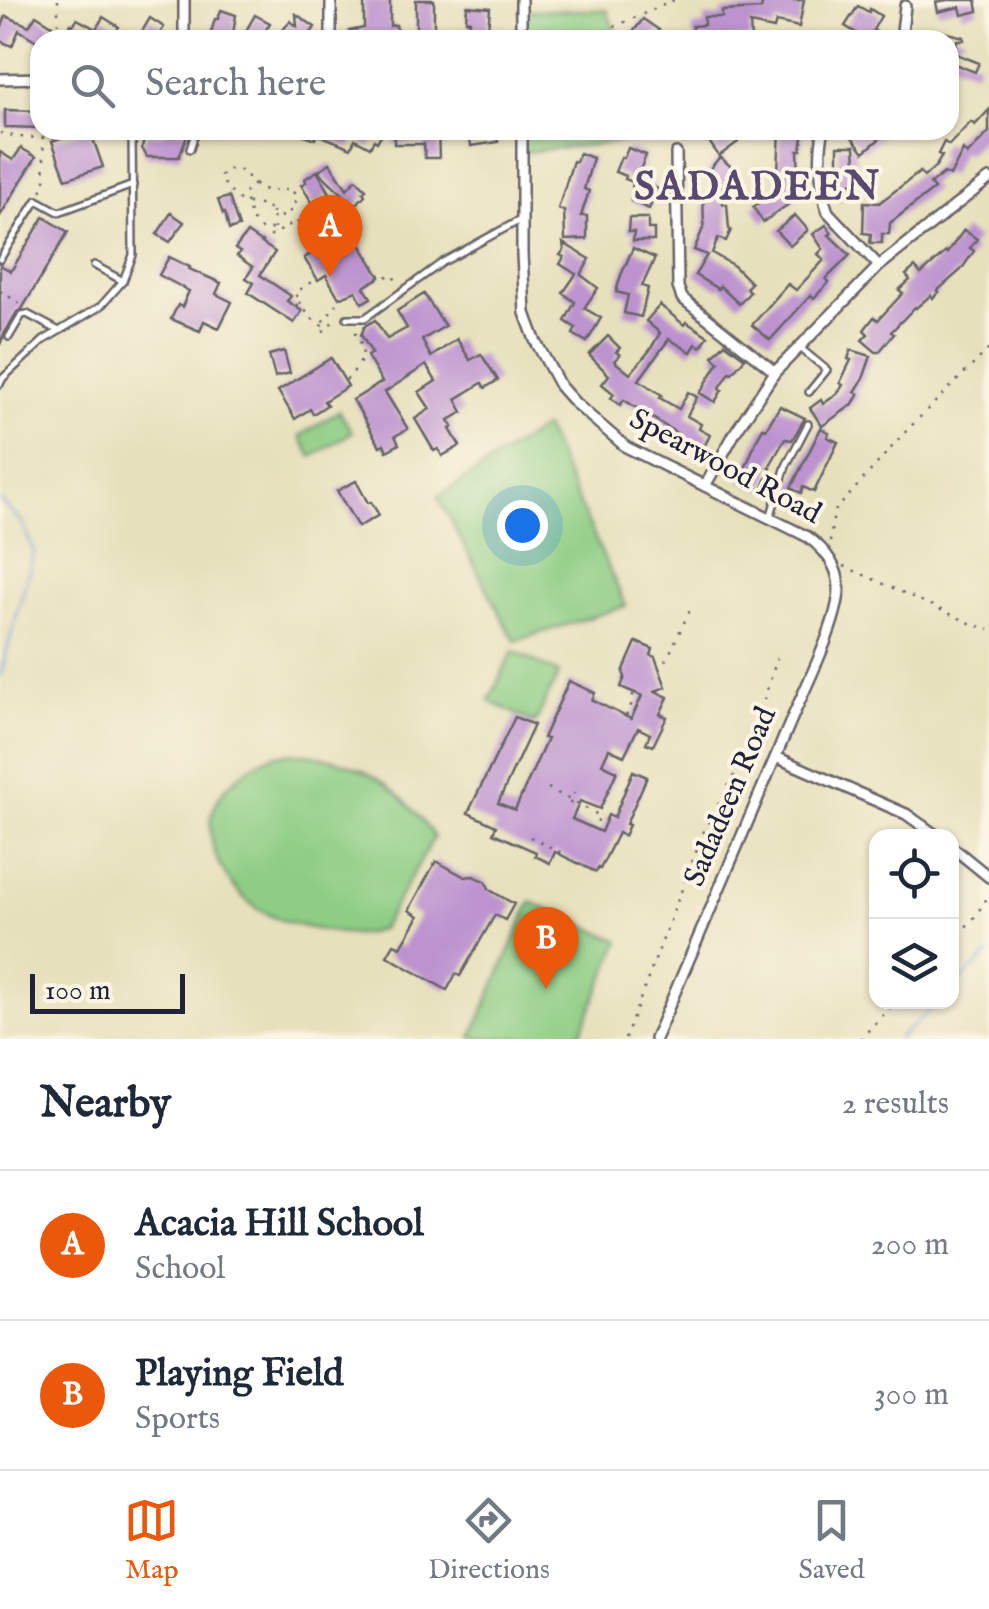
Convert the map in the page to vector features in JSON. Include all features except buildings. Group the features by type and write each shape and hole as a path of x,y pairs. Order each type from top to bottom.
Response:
{"street":[{"path":"184,0 184,30"},
{"path":"331,0 331,30"},
{"path":"521,0 521,30"},
{"path":"901,30 905,6"},
{"path":"0,79 30,78"},
{"name":"Spearwood Road","path":"522,140 525,313 560,386 626,447 808,537 820,546 836,572"},
{"path":"821,140 828,212 878,266"},
{"path":"676,153 678,286 682,298 775,372"},
{"path":"705,486 775,372 878,266 989,180"},
{"name":"Sadadeen Road","path":"655,1039 831,624 838,602 836,572"},
{"path":"776,757 906,814 927,829"},
{"path":"959,853 989,877"}],"lane":[{"path":"1,379 44,340 101,306 123,281 132,255 132,140"},
{"path":"190,150 193,140"},
{"path":"0,260 38,200 59,212 133,185"},
{"path":"347,318 366,318 443,262 522,219"},
{"path":"94,265 123,281"},
{"path":"9,337 22,316 28,314 59,331"},
{"path":"799,347 827,370 809,392"},
{"path":"770,518 786,466 808,424"}],"path":[{"path":"58,0 58,30"},
{"path":"614,27 674,0"},
{"path":"0,133 30,137"},
{"path":"38,200 45,180 43,140"},
{"path":"226,169 241,170 254,184 275,191 291,189 296,196 294,208 283,217 263,205 246,202 231,193 222,180 226,169"},
{"path":"254,184 244,194 252,220 262,230 275,231"},
{"path":"330,192 382,280 392,274 403,291"},
{"path":"304,232 340,209"},
{"path":"271,212 275,231"},
{"path":"261,242 297,221 316,251"},
{"path":"317,278 295,293 297,304 324,329"},
{"path":"324,329 323,320 337,304"},
{"path":"324,329 347,318 364,346 356,370 346,380"},
{"path":"989,349 909,428 834,512 829,558 989,630"},
{"path":"666,661 690,610"},
{"path":"625,1039 704,831 749,748 777,658"},
{"path":"626,716 633,692"},
{"path":"548,788 600,816 594,829"},
{"path":"571,802 574,793"},
{"path":"530,837 566,855"},
{"path":"959,934 989,895"},
{"path":"860,1039 889,1009"}],"green space":[{"path":"521,10 607,10 614,30 521,30"},
{"path":"521,140 642,140 522,152"},
{"path":"339,411 352,432 312,457 300,436"},
{"path":"544,427 626,606 515,641 438,497"},
{"path":"513,651 559,673 535,723 489,701"},
{"path":"307,754 365,771 395,791 434,837 381,929 345,933 275,918 237,891 218,861 211,829 219,797 252,766 270,757"},
{"path":"531,902 620,941 578,1039 472,1037"}],"waterway":[{"path":"0,501 22,522 34,552 0,676"},
{"path":"959,982 989,954"},
{"path":"898,1039 931,1009"}],"place":[{"name":"Acacia Hill School","path":"330,277"},
{"name":"Playing Field","path":"546,989"}],"district":[{"name":"SADADEEN","path":"758,188"}]}
